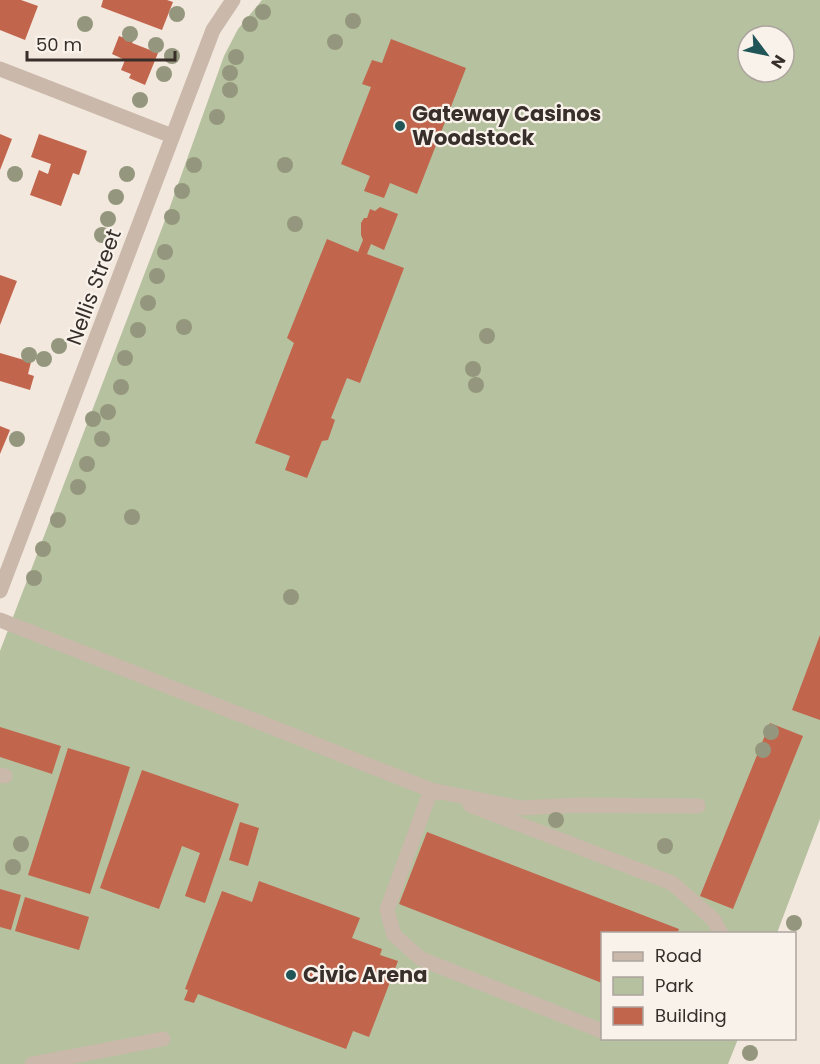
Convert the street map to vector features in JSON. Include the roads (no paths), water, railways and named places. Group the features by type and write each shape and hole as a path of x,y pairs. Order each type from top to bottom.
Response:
{"street":[{"name":"Nellis Street","path":"0,591 213,30 233,0"},
{"path":"0,69 172,136"},
{"path":"0,620 672,883 714,920 720,932"},
{"path":"431,790 522,808 578,805 698,806"},
{"path":"431,790 387,910 394,935 421,959 601,1030"},
{"path":"32,1064 163,1039"}],"place":[{"name":"Gateway Casinos Woodstock","path":"400,126"},
{"name":"Civic Arena","path":"291,975"}]}
